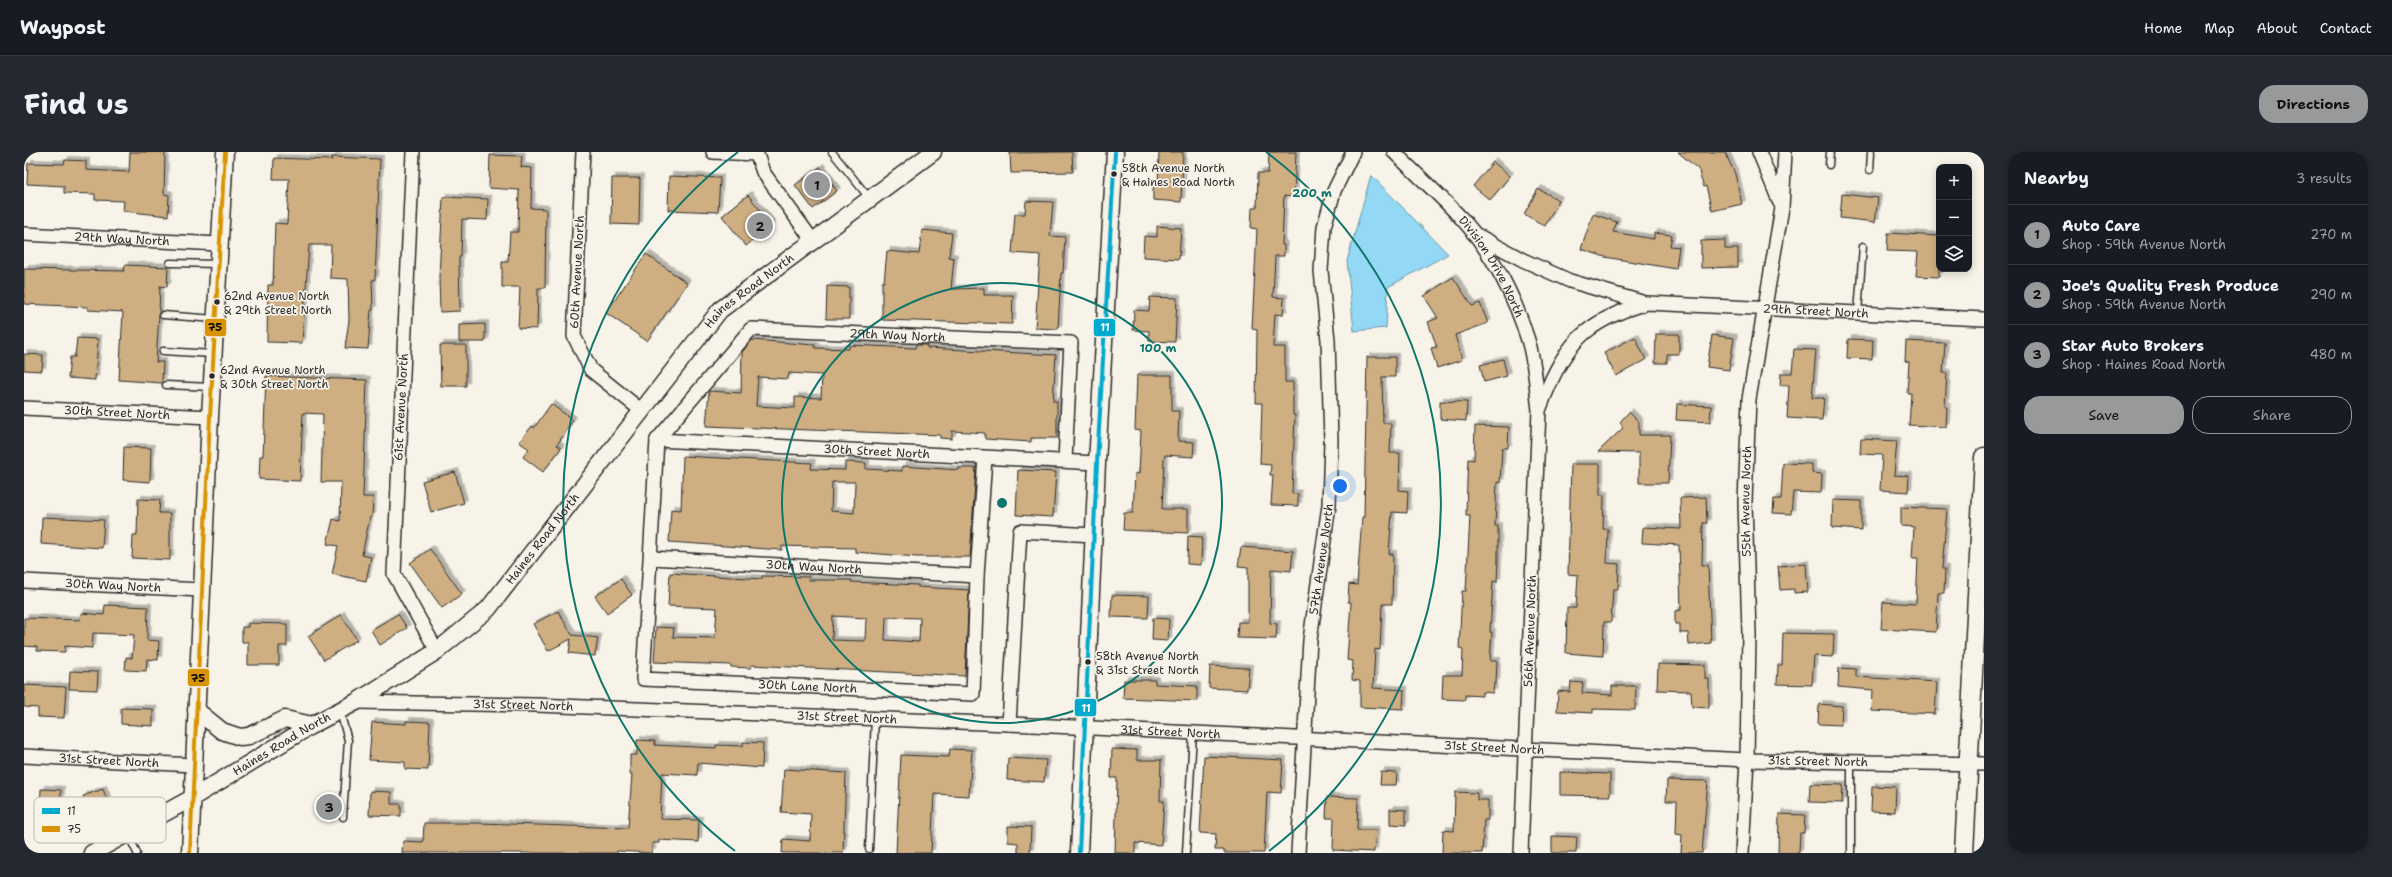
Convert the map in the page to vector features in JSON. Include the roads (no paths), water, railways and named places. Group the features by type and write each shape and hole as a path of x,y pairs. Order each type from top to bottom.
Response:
{"main road":[{"path":"1964,853 1977,764 1984,457"}],"street":[{"path":"190,853 211,387 225,152"},
{"name":"61st Avenue North","path":"413,152 394,574 437,651"},
{"name":"60th Avenue North","path":"583,152 574,336 591,370 642,411"},
{"path":"713,152 756,153 763,172 813,241"},
{"name":"Haines Road North","path":"166,812 312,725 356,702 437,651 488,609 720,310 933,152"},
{"path":"1080,853 1097,463 1115,152"},
{"name":"57th Avenue North","path":"1298,853 1303,740 1310,640 1329,498 1331,441 1328,340 1321,271 1324,227 1334,191 1353,152"},
{"name":"Division Drive North","path":"1394,152 1464,221 1499,274 1516,306 1528,342 1539,410"},
{"path":"1759,152 1782,208"},
{"name":"55th Avenue North","path":"1742,853 1747,760 1749,633 1745,502 1749,399 1766,308 1782,208 1785,152"},
{"name":"29th Street North","path":"1473,233 1523,260 1570,281 1647,303 1984,319"},
{"name":"29th Way North","path":"24,234 219,244"},
{"name":"29th Street North","path":"1539,410 1552,376 1565,352 1582,333 1623,310 1647,303"},
{"name":"29th Way North","path":"657,440 751,330 1071,343 1065,460"},
{"name":"30th Street North","path":"24,408 210,417"},
{"name":"56th Avenue North","path":"1521,853 1539,410"},
{"path":"651,558 657,440"},
{"name":"30th Street North","path":"657,440 985,458 1065,460 1097,463"},
{"path":"977,576 985,458"},
{"path":"1009,724 1020,531 1094,535"},
{"name":"30th Way North","path":"651,558 977,576"},
{"name":"30th Lane North","path":"651,558 643,679 972,694 977,576"},
{"name":"30th Way North","path":"24,581 201,590"},
{"name":"31st Street North","path":"356,702 536,704 1009,724 1303,740 1747,760 1977,764"},
{"path":"196,710 212,724 232,736 249,736 285,719 312,725"},
{"name":"31st Street North","path":"24,756 193,765"},
{"name":"Haines Road North","path":"92,853 110,843"}],"lane":[{"path":"832,152 870,198"},
{"path":"1829,165 1830,152"},
{"path":"1870,170 1871,152"},
{"path":"1858,312 1863,246"},
{"path":"170,263 218,264"},
{"path":"163,315 215,319"},
{"path":"162,351 213,354"},
{"path":"166,385 211,387"},
{"path":"340,711 348,740 343,817"},
{"path":"869,849 875,718"},
{"path":"1186,853 1194,734"},
{"path":"1851,762 1851,853"},
{"path":"132,843 137,853"}],"water":[{"path":"1371,175 1448,254 1388,287 1386,328 1354,331 1347,261"}],"place":[{"name":"58th Avenue North & Haines Road North","path":"1114,174"},
{"name":"Auto Care","path":"817,185"},
{"name":"Joe's Quality Fresh Produce","path":"760,226"},
{"name":"62nd Avenue North & 29th Street North","path":"217,302"},
{"name":"62nd Avenue North & 30th Street North","path":"212,376"},
{"name":"58th Avenue North & 31st Street North","path":"1088,662"},
{"name":"Star Auto Brokers","path":"329,807"}]}
